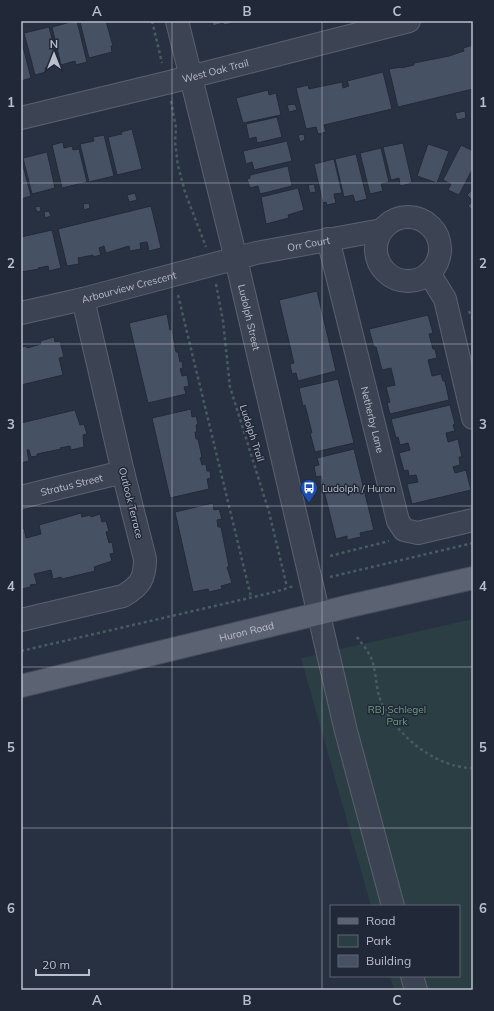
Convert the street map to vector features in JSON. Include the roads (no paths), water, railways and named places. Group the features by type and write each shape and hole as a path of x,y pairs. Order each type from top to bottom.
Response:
{"main road":[{"name":"Huron Road","path":"21,686 473,578"}],"street":[{"name":"Ludolph Street","path":"177,21 236,259 346,731 393,905"},
{"name":"West Oak Trail","path":"21,118 166,83 376,25 409,21"},
{"name":"Orr Court","path":"236,259 256,253 382,230 396,219 406,217 417,218 427,223 435,230 439,240 440,251 438,262 429,273"},
{"path":"382,230 378,237 377,255 381,266 388,274 398,279 409,280 420,278 429,273 444,299 473,418"},
{"name":"Netherby Lane","path":"328,239 398,521 404,530 418,533 473,520"},
{"name":"Arbourview Crescent","path":"21,313 83,299 236,259"},
{"name":"Outlook Terrace","path":"21,620 123,596 133,590 140,582 145,572 145,559 122,472 83,299"},
{"name":"Stratus Street","path":"21,497 122,472"},
{"path":"412,977 416,990"}],"place":[{"name":"Ludolph / Huron","path":"309,503"}],"park label":[{"name":"RBJ Schlegel Park","path":"397,714"}]}
